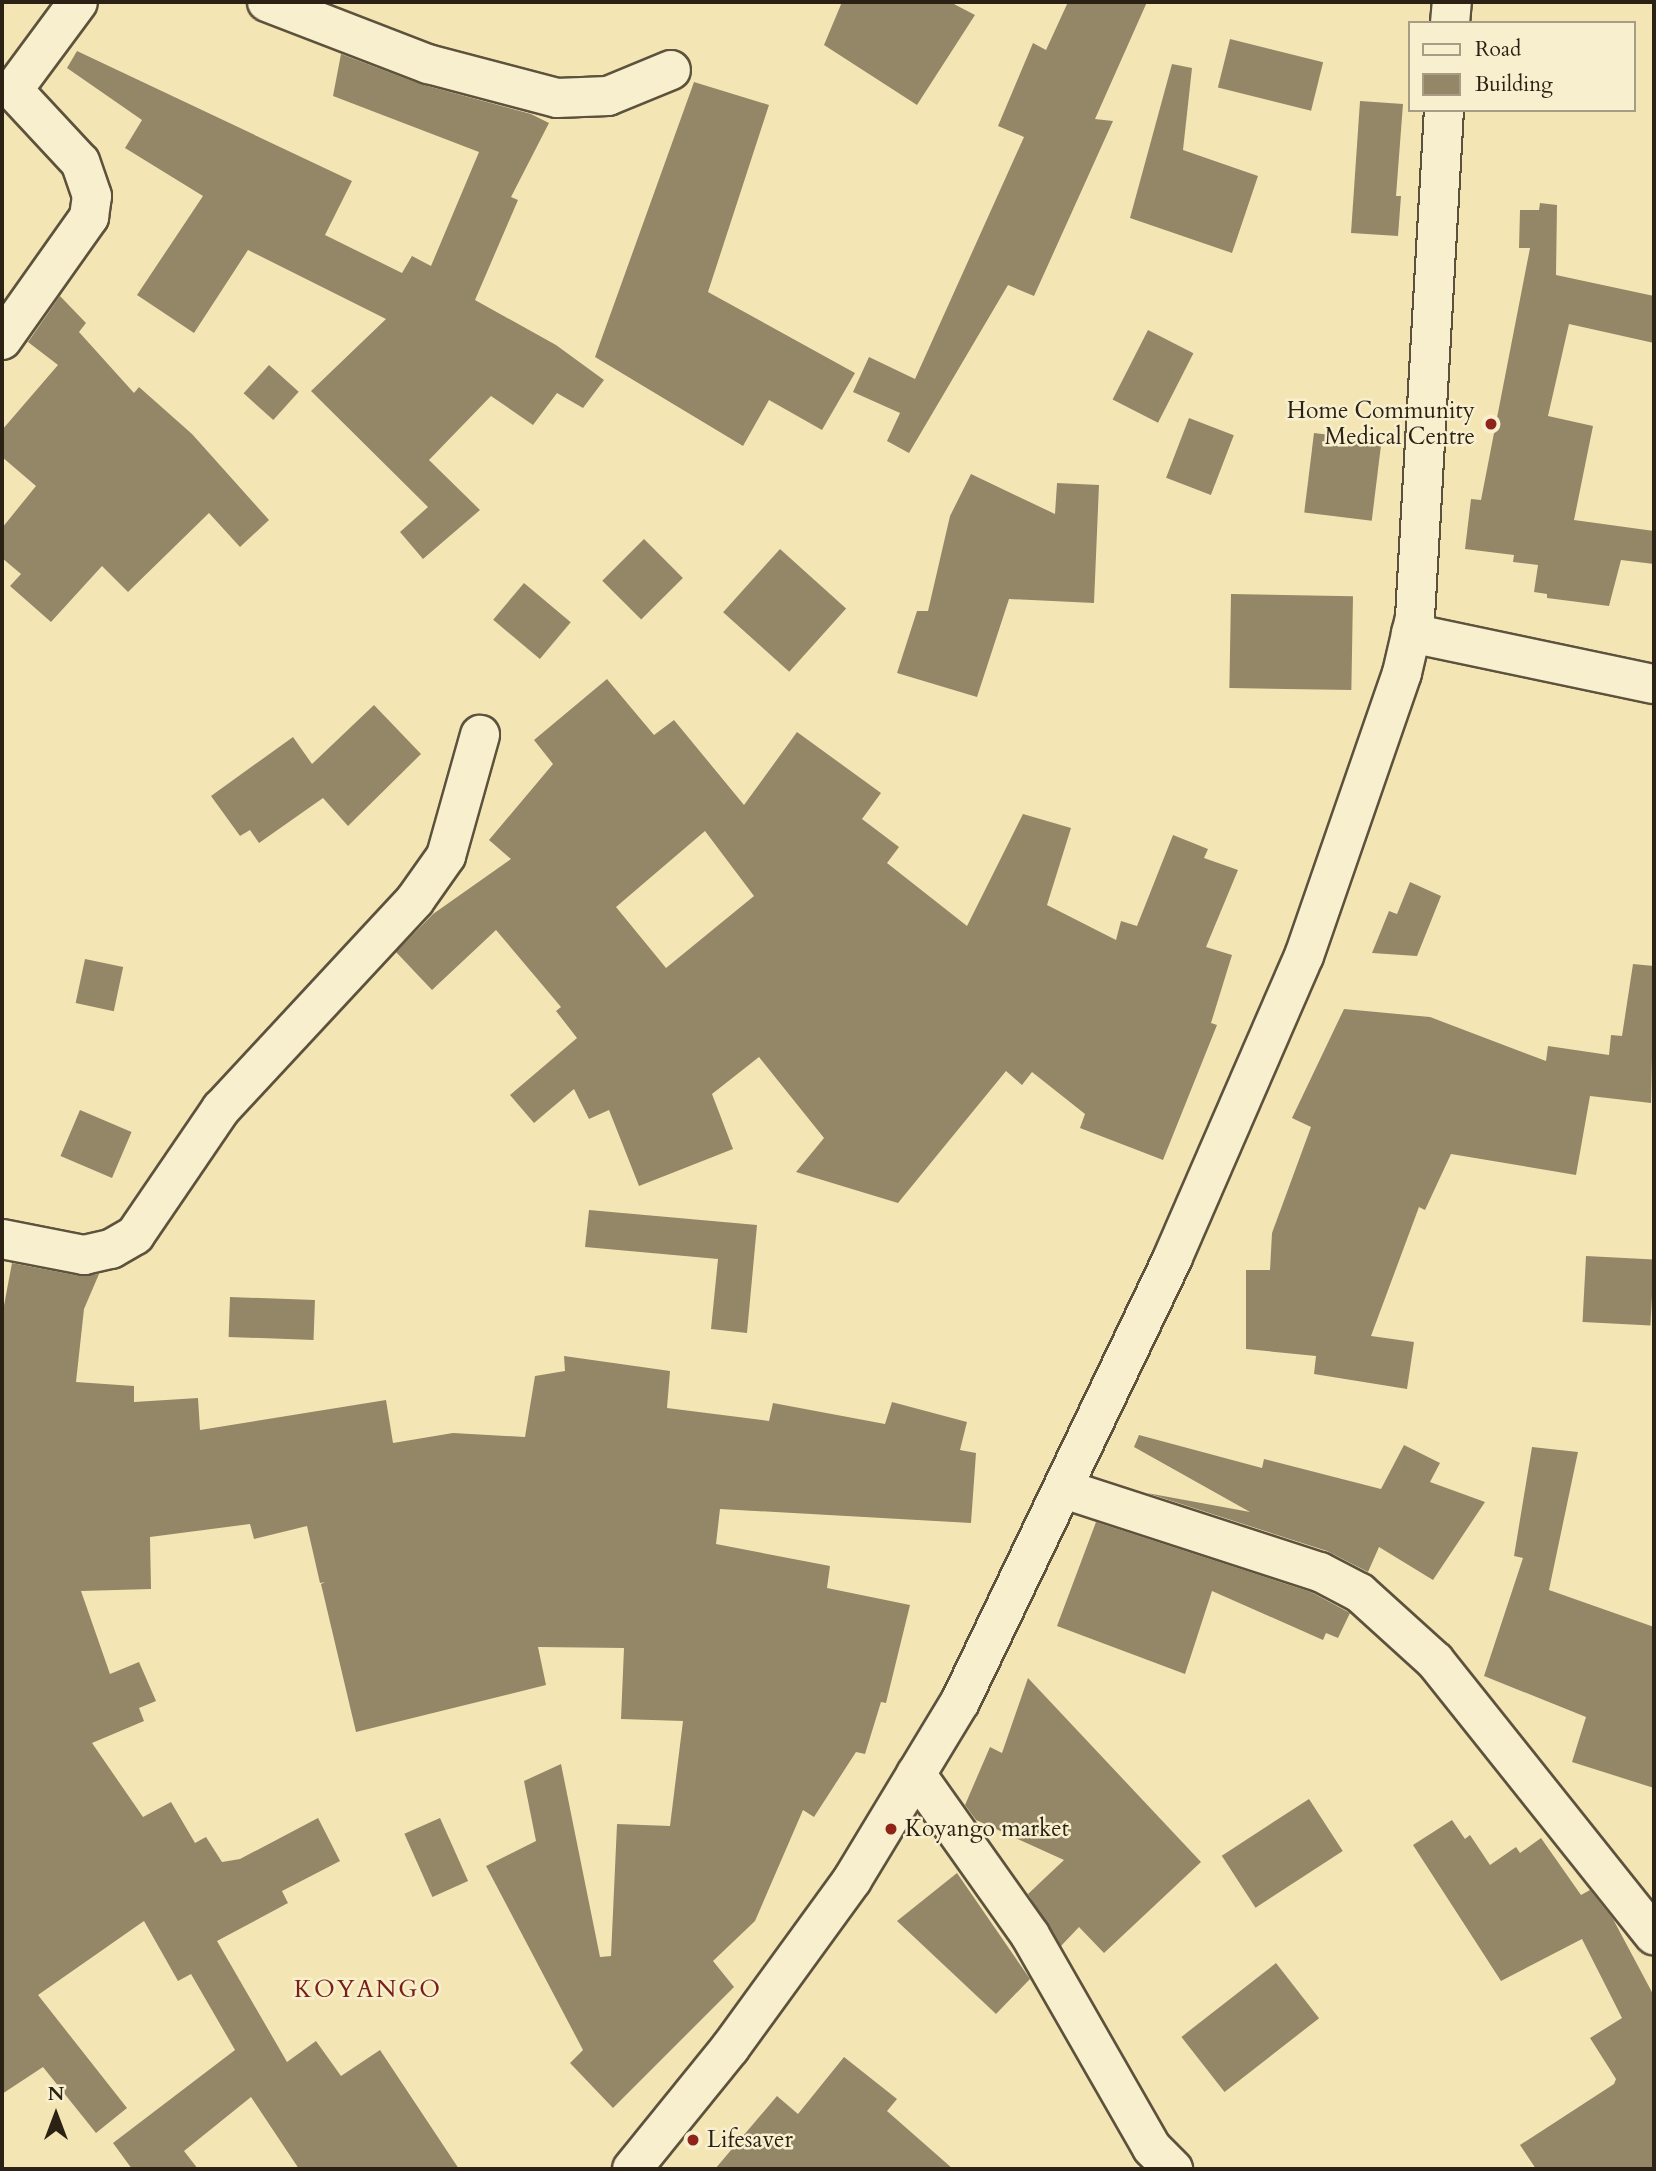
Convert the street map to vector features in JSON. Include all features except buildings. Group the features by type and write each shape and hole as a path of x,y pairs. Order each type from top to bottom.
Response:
{"street":[{"path":"2,340 89,217 92,196 80,162 8,84 78,2"},
{"path":"267,2 428,64 557,98 608,96 671,70"},
{"path":"1450,21 1452,2"},
{"path":"632,2169 730,2048 852,1880 960,1702 1173,1257 1304,956 1402,673 1411,634 1444,112"},
{"path":"1411,634 1654,684"},
{"path":"2,1239 85,1255 111,1249 135,1235 221,1109 415,900 446,856 480,735"},
{"path":"1064,1489 1320,1572 1360,1593 1435,1661 1654,1936"},
{"path":"916,1774 1030,1935 1152,2148 1173,2169"}],"place":[{"name":"Home Community Medical Centre","path":"1491,424"},
{"name":"Koyango market","path":"891,1829"},
{"name":"Lifesaver","path":"693,2140"}],"district":[{"name":"KOYANGO","path":"368,1990"}]}
